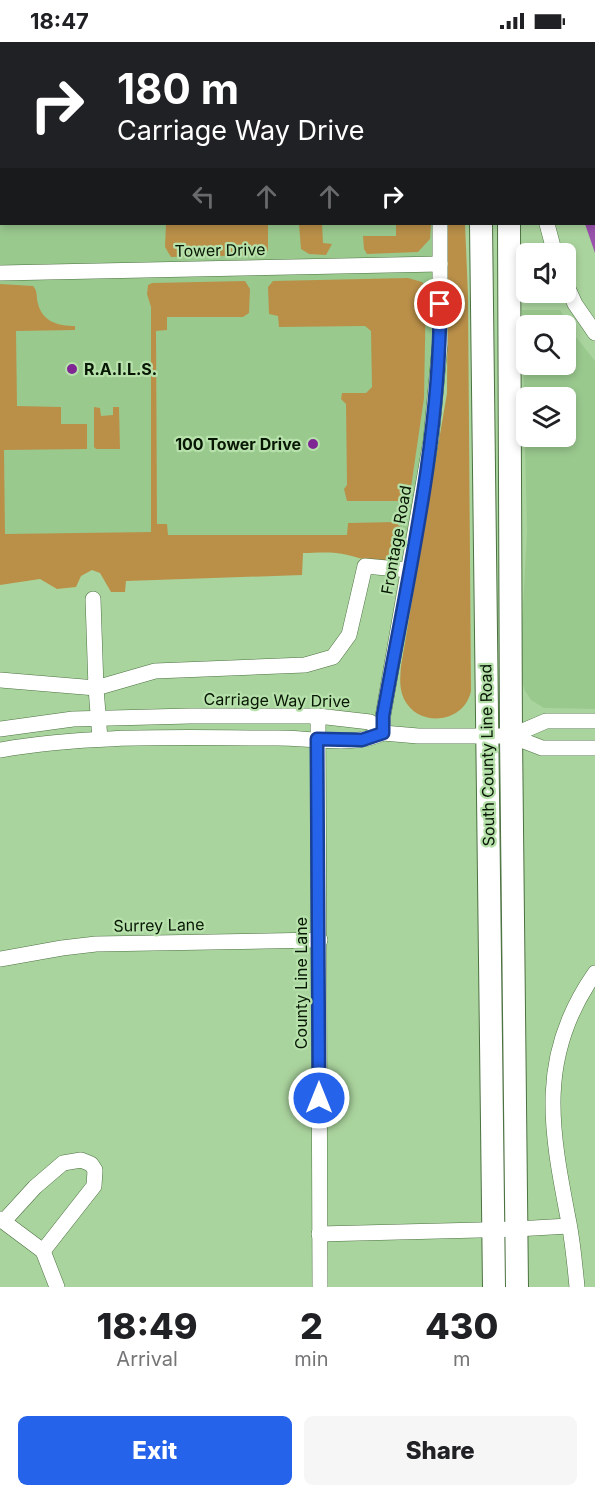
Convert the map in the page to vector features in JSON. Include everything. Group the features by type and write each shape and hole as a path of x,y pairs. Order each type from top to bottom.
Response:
{"main road":[{"name":"South County Line Road","path":"481,225 494,1287"},
{"name":"South County Line Road","path":"509,225 511,736 517,1287"}],"street":[{"name":"Frontage Road","path":"383,733 383,716 432,430 440,344 440,225"},
{"path":"547,225 552,243"},
{"name":"Tower Drive","path":"0,273 441,264"},
{"path":"575,303 595,333"},
{"path":"0,680 96,687 155,671 305,665 333,657 349,634 365,566 409,570"},
{"path":"93,599 100,739"},
{"name":"Carriage Way Drive","path":"0,729 63,720 98,718 318,716 370,722 383,733"},
{"name":"County Line Lane","path":"318,716 320,1287"},
{"path":"1,746 100,739 362,740 383,733 511,736 546,721 595,720"},
{"path":"511,736 542,748 595,748"},
{"name":"Surrey Lane","path":"0,959 96,944 320,940"},
{"path":"578,1287 552,1124 552,1089 561,1041 569,1018 595,973"},
{"path":"43,1251 94,1186 95,1170 91,1164 81,1160 63,1163 2,1220 43,1251 57,1287"},
{"path":"319,1234 569,1226"}],"shaded area":[{"path":"0,225 433,225 431,378 407,543 350,547 0,550"},
{"path":"166,225 268,225 268,250 264,255 171,257 165,247"},
{"path":"299,225 322,225 323,243 332,244 326,255 309,254 301,249"},
{"path":"396,225 431,225 430,239 418,252 367,254 364,249 363,236 396,236"},
{"path":"448,225 465,225 468,295 471,691 467,702 460,710 450,716 430,718 419,715 404,699 400,679 447,393"},
{"path":"585,225 595,225 595,253"},
{"path":"408,278 422,282 426,287 424,398 409,501 347,501 344,489 347,485 346,404 341,399 342,393 366,393 372,387 371,331 365,326 279,327 278,316 269,314 268,287 273,281"},
{"path":"245,281 250,289 249,313 243,317 167,317 167,330 156,331 157,524 167,524 168,535 347,535 348,523 395,522 403,529 400,559 384,562 336,553 303,553 302,575 126,581 125,592 111,592 100,573 92,570 81,576 76,587 57,589 40,579 0,585 0,284 33,286 40,310 47,319 57,324 75,326 75,330 16,331 17,406 61,407 61,424 87,424 87,449 4,450 5,534 151,532 151,307 147,294 148,285 152,283"},
{"path":"522,310 560,310 563,315 522,315"},
{"path":"576,337 595,361 595,709 544,708 531,700 525,691 520,663 527,532 525,447 576,447 576,387 524,387 523,375 576,375"},
{"path":"94,407 100,408 101,416 113,415 113,407 119,407 120,449 96,449 94,447"}],"place":[{"name":"R.A.I.L.S.","path":"72,369"},
{"name":"100 Tower Drive","path":"313,444"}],"route":[{"path":"319,1098 320,940 317,739 362,740 383,733 383,716 431,440 440,344 440,304"}]}
